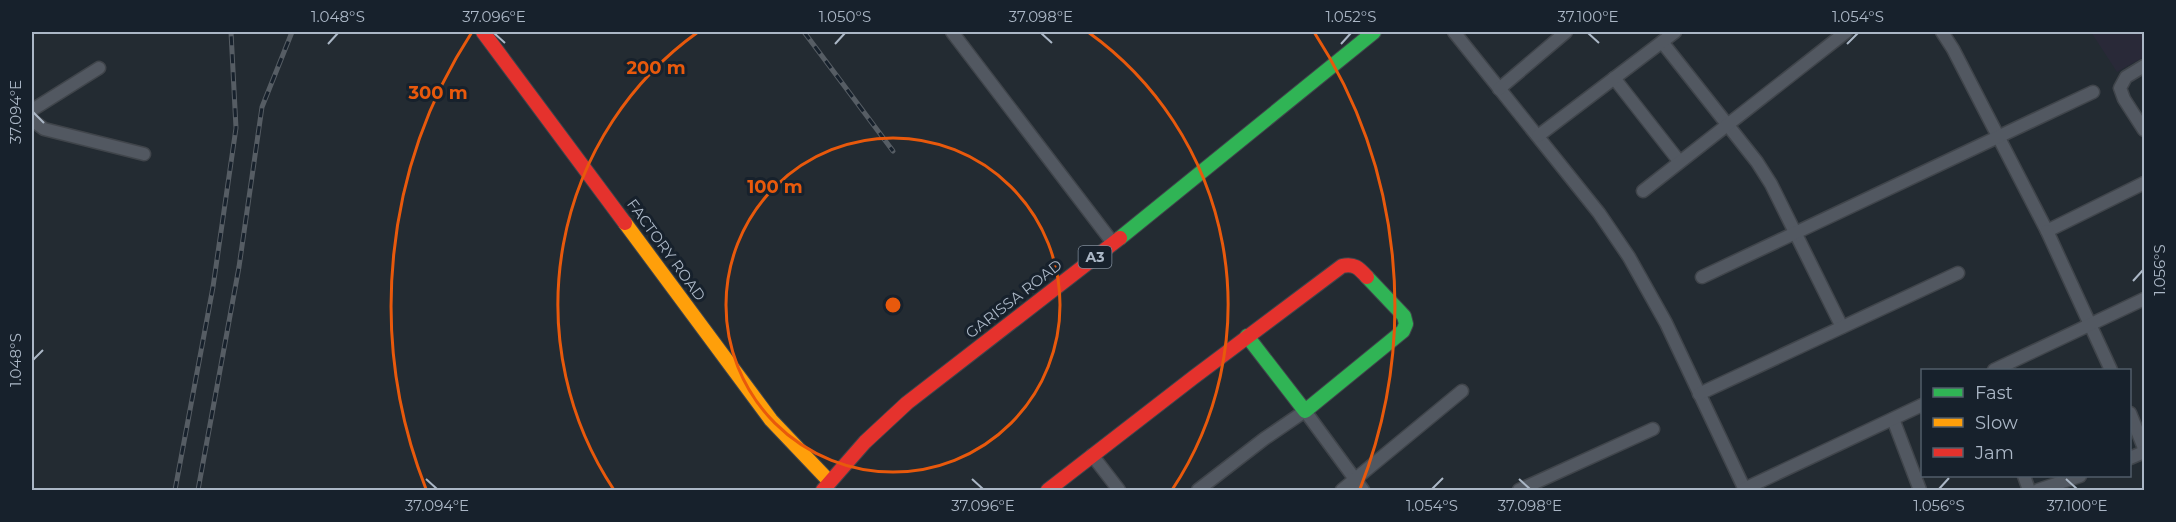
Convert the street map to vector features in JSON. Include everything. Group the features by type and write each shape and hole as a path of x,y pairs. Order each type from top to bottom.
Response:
{"main road":[{"name":"FACTORY ROAD","path":"483,32 771,420 826,486"},
{"name":"GARISSA ROAD","path":"826,486 865,442 907,403 1113,243 1374,32"},
{"path":"1048,490 1247,336 1342,266 1350,264 1359,268 1404,316 1406,324 1403,331 1305,411 1247,336"}],"street":[{"path":"952,32 1113,243"},
{"path":"1454,32 1599,213 1629,257 1666,323 1744,490 1921,406"},
{"path":"1499,89 1566,32"},
{"path":"1538,136 1675,32"},
{"path":"1643,190 1846,32"},
{"path":"1942,32 2047,231 2111,369"},
{"path":"1662,42 1757,162 1771,184 1842,327"},
{"path":"2145,66 2126,77 2120,88 2124,99 2145,130"},
{"path":"32,110 99,68"},
{"path":"1614,78 1679,161"},
{"path":"1702,277 2093,92"},
{"path":"32,120 44,129 144,154"},
{"path":"2047,231 2145,183"},
{"path":"1699,394 1958,273"},
{"path":"1996,369 2145,299"},
{"path":"1342,490 1462,391"},
{"path":"1198,490 1264,439 1305,411 1363,490"},
{"path":"2131,415 2145,450 2131,457"},
{"path":"1893,420 1918,472 1920,490"},
{"path":"1519,490 1541,486 1653,429"},
{"path":"1092,455 1119,490"},
{"path":"2038,490 2077,477"}],"shaded area":[{"path":"2091,32 2144,32 2144,57 2117,72"}],"railway":[{"path":"175,490 213,287 236,128 231,32"},
{"path":"198,490 239,267 262,107 292,32"},
{"path":"804,32 893,151"}],"traffic: fast":[{"path":"1120,238 1374,32"},
{"path":"1247,336 1305,411 1403,331 1406,324 1404,316 1367,277"}],"traffic: slow":[{"path":"625,223 771,420 829,481"}],"traffic: jam":[{"path":"483,32 625,223"},
{"path":"823,490 865,442 907,403 1120,238"},
{"path":"1048,490 1342,266 1356,267 1367,277"}]}
